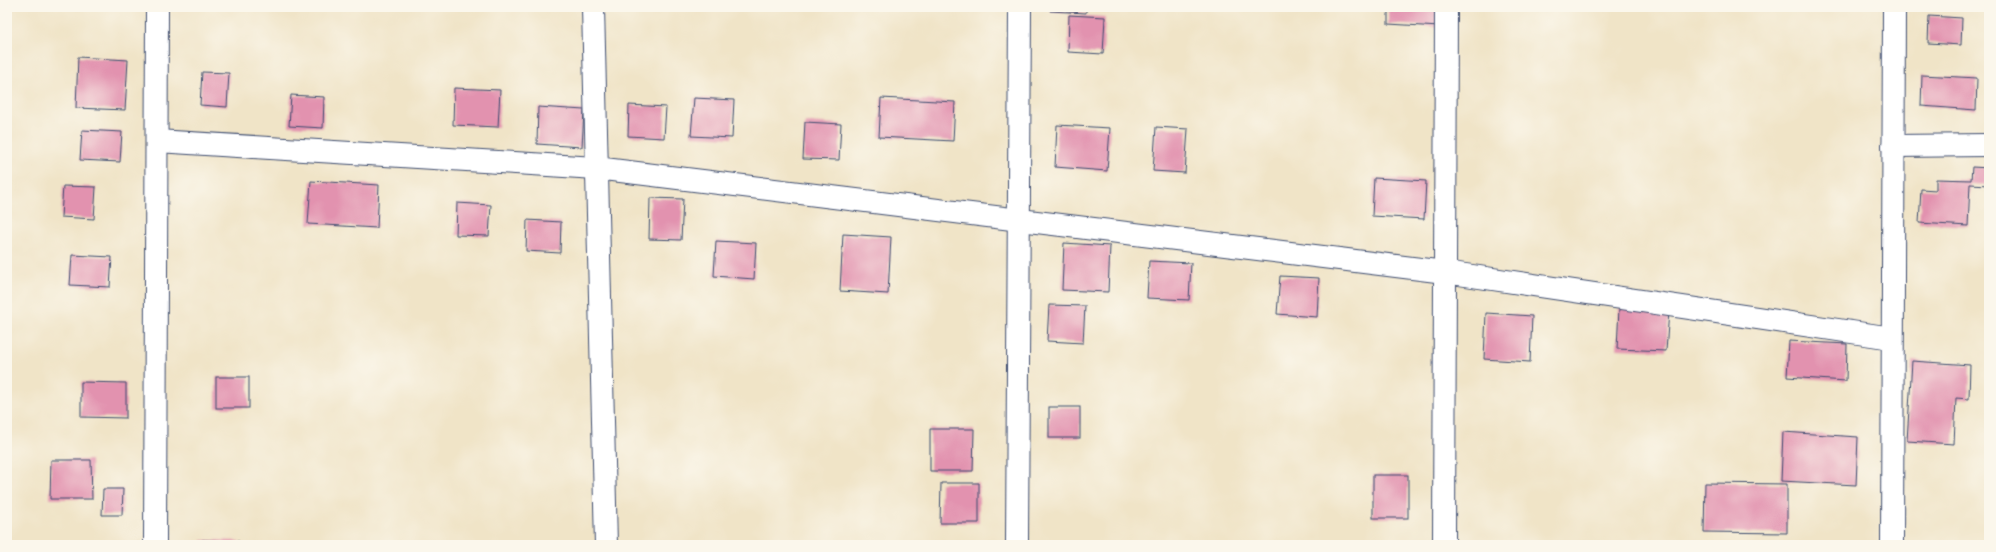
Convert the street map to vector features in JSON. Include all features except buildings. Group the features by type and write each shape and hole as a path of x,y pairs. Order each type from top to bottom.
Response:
{"street":[{"path":"155,545 157,7"},
{"path":"593,7 606,545"},
{"path":"1017,545 1020,7"},
{"path":"1444,545 1446,7"},
{"path":"1892,545 1894,7"},
{"path":"157,141 596,168 1445,272 1892,338"},
{"path":"1893,146 1989,145"}]}
